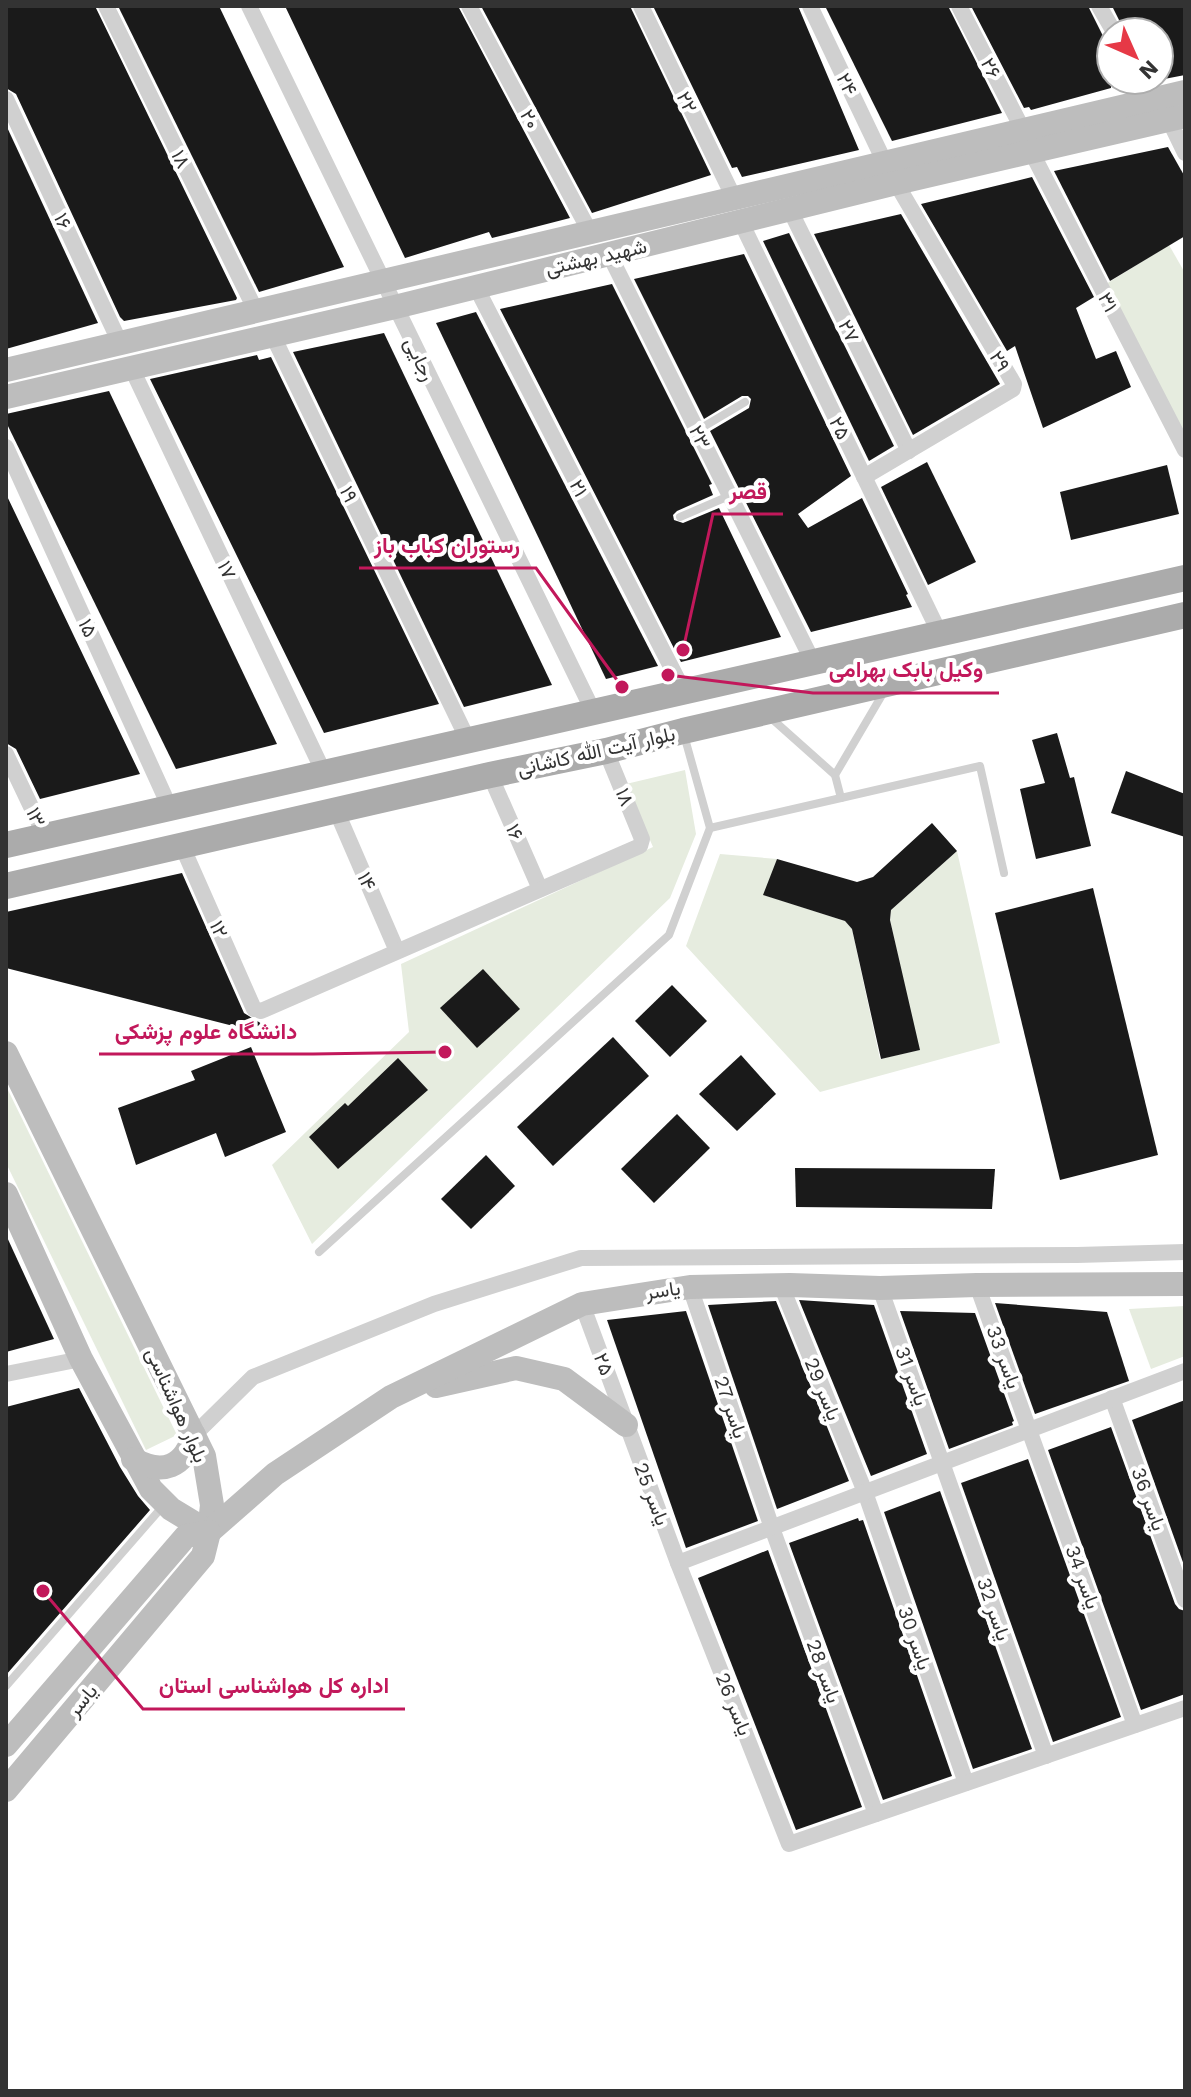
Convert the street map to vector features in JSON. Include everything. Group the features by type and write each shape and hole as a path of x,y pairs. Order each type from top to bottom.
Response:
{"main road":[{"name":"شهید بهشتی","path":"6,397 395,307 790,210 890,173 1129,96"},
{"name":"شهید بهشتی","path":"6,370 734,198 1032,153 1177,118"},
{"name":"بلوار آیت الله کاشانی","path":"6,845 1185,578"},
{"name":"بلوار آیت الله کاشانی","path":"6,886 606,751 1185,615"},
{"name":"بلوار هواشناسی","path":"6,1053 204,1456 212,1505 209,1532"},
{"path":"6,1194 81,1359 151,1489 165,1503 209,1532"},
{"name":"یاسر","path":"6,1745 186,1536 209,1532 275,1474 391,1397 582,1304 690,1287 1185,1284"},
{"path":"391,1397 516,1368 564,1379 626,1425"},
{"path":"133,1459 147,1467 159,1469 177,1462 190,1449 194,1435"},
{"name":"یاسر","path":"6,1790 203,1556 209,1532"}],"street":[{"name":"۱۸","path":"106,6 256,311"},
{"name":"رجایی","path":"249,6 593,711"},
{"name":"۲۰","path":"469,6 590,232"},
{"name":"۲۲","path":"641,6 734,198"},
{"name":"۲۴","path":"810,6 890,173"},
{"name":"۲۶","path":"959,6 1023,130"},
{"name":"۱۶","path":"6,99 120,343"},
{"path":"1177,118 1185,153"},
{"name":"۳۱","path":"1032,153 1185,450"},
{"name":"۲۹","path":"864,477 1010,393 1014,384 890,173"},
{"name":"۲۷","path":"790,210 909,451"},
{"name":"۲۵","path":"741,222 940,634"},
{"name":"۲۳","path":"609,254 813,662"},
{"name":"۲۱","path":"475,285 683,690"},
{"name":"۱۹","path":"272,334 468,740"},
{"name":"۱۷","path":"131,367 324,773"},
{"name":"۱۵","path":"6,447 170,808"},
{"name":"۱۸","path":"540,889 643,843 606,751"},
{"name":"۱۳","path":"6,754 45,836"},
{"name":"۱۶","path":"490,775 540,889"},
{"name":"۱۴","path":"336,810 397,951"},
{"name":"۱۲","path":"182,846 257,1012 397,951"},
{"path":"397,951 540,889"},
{"path":"194,1435 253,1377 434,1304 581,1258 1061,1256 1185,1252"},
{"name":"یاسر 29","path":"781,1285 865,1492"},
{"name":"یاسر 33","path":"977,1285 1030,1430"},
{"name":"یاسر 27","path":"690,1287 772,1528"},
{"name":"یاسر 31","path":"880,1288 943,1463"},
{"name":"۲۵","path":"582,1304 626,1425"},
{"path":"6,1374 81,1359"},
{"path":"678,1563 1185,1371"},
{"name":"یاسر 36","path":"1112,1398 1185,1600"},
{"name":"یاسر 25","path":"626,1425 678,1563"},
{"name":"یاسر 34","path":"1030,1430 1135,1725"},
{"name":"یاسر 32","path":"943,1463 1046,1756"},
{"name":"یاسر 30","path":"865,1492 966,1783"},
{"name":"یاسر 28","path":"772,1528 876,1814"},
{"name":"یاسر 26","path":"678,1563 789,1844 876,1814"},
{"path":"876,1814 1185,1708"}],"lane":[{"path":"697,431 745,402"},
{"path":"680,517 729,496"},
{"path":"835,775 889,683"},
{"path":"765,712 835,775 841,798"},
{"path":"319,1252 669,935 710,828 683,731"},
{"path":"710,828 980,766 1004,873"},
{"path":"6,1686 165,1503"}],"shaded area":[{"path":"1169,245 1185,273 1185,439 1106,284"},
{"path":"685,770 696,834 670,898 312,1244 272,1165 409,1032 401,964 653,847 626,784"},
{"path":"957,851 1000,1043 820,1092 686,946 720,854 777,859 764,895 845,921 852,929 880,1059 919,1050 890,920 891,910"},
{"path":"6,1086 177,1435 146,1450 6,1163"},
{"path":"1185,1306 1185,1356 1151,1369 1129,1309"}],"building":[{"path":"6,6 95,6 236,300 124,321 120,317 16,94 6,88"},
{"path":"118,6 219,6 344,267 259,292"},
{"path":"285,6 458,6 570,218 492,238 489,232 405,258"},
{"path":"481,6 630,6 711,175 592,213"},
{"path":"653,6 798,6 859,150 742,177 737,167 732,168"},
{"path":"825,6 948,6 1002,113 892,141"},
{"path":"971,6 1088,6 1095,20 1095,92 1031,110 1024,108"},
{"path":"1112,6 1185,6 1185,75 1175,77 1175,16 1117,16"},
{"path":"6,125 98,323 6,349"},
{"path":"1168,147 1185,177 1185,236 1110,281 1054,171"},
{"path":"1032,177 1094,297 1076,308 1096,359 1116,351 1131,387 1043,428 1015,346 1007,351 921,204"},
{"path":"901,214 1000,384 913,435 814,234"},
{"path":"789,233 894,446 869,461 763,241"},
{"path":"744,254 851,476 798,514 808,528 862,498 912,607 811,632 710,431 749,408 751,399 742,396 704,419 634,279"},
{"path":"612,284 712,484 709,485 713,495 677,511 673,515 674,520 683,523 719,508 781,637 681,662 500,309"},
{"path":"476,312 658,666 606,679 436,323"},
{"path":"384,333 552,685 464,707 293,352"},
{"path":"257,355 259,360 271,357 439,704 324,733 150,379"},
{"path":"109,391 277,744 176,769 6,422 6,414"},
{"path":"927,462 976,562 928,585 881,487"},
{"path":"1167,465 1179,514 1071,540 1060,492"},
{"path":"6,494 140,774 40,799 16,749 6,743"},
{"path":"1057,733 1070,778 1074,777 1091,846 1036,859 1020,789 1045,783 1032,740"},
{"path":"1126,771 1185,794 1185,837 1111,813"},
{"path":"932,823 957,851 891,910 890,920 920,1050 881,1059 852,929 845,921 763,895 777,859 857,882 873,877"},
{"path":"182,873 244,1013 262,1024 249,1030 6,968 6,912"},
{"path":"1093,888 1158,1155 1060,1180 995,913"},
{"path":"483,969 520,1009 477,1048 440,1008"},
{"path":"672,985 707,1021 670,1057 635,1021"},
{"path":"613,1037 649,1076 553,1166 517,1127"},
{"path":"251,1047 286,1132 225,1157 216,1133 136,1165 118,1108 195,1080 191,1071"},
{"path":"741,1055 776,1094 737,1131 699,1094"},
{"path":"398,1058 428,1090 338,1169 309,1137 345,1103 348,1106"},
{"path":"677,1114 710,1148 654,1203 621,1169"},
{"path":"486,1155 515,1186 471,1229 441,1199"},
{"path":"795,1168 995,1169 992,1209 796,1207"},
{"path":"6,1235 54,1339 6,1352"},
{"path":"799,1300 874,1305 927,1454 871,1476"},
{"path":"776,1301 849,1481 777,1509 708,1305"},
{"path":"995,1303 1107,1312 1129,1381 1035,1414"},
{"path":"686,1311 758,1521 686,1548 607,1320"},
{"path":"900,1311 975,1313 1013,1425 949,1449"},
{"path":"79,1388 120,1467 150,1510 6,1675 6,1407"},
{"path":"1185,1400 1185,1568 1132,1420"},
{"path":"1111,1427 1175,1604 1185,1611 1185,1694 1141,1710 1048,1450"},
{"path":"1028,1459 1121,1717 1053,1742 961,1483"},
{"path":"940,1491 1032,1749 973,1769 884,1512"},
{"path":"858,1518 859,1521 863,1520 952,1776 883,1800 789,1543"},
{"path":"768,1550 862,1807 796,1830 698,1578"}],"place":[{"name":"قصر","path":"683,650"},
{"name":"وکیل بابک بهرامی","path":"668,675"},
{"name":"رستوران کباب باز","path":"622,687"},
{"name":"دانشگاه علوم پزشکی","path":"445,1052"},
{"name":"اداره کل هواشناسی استان","path":"43,1591"}]}
